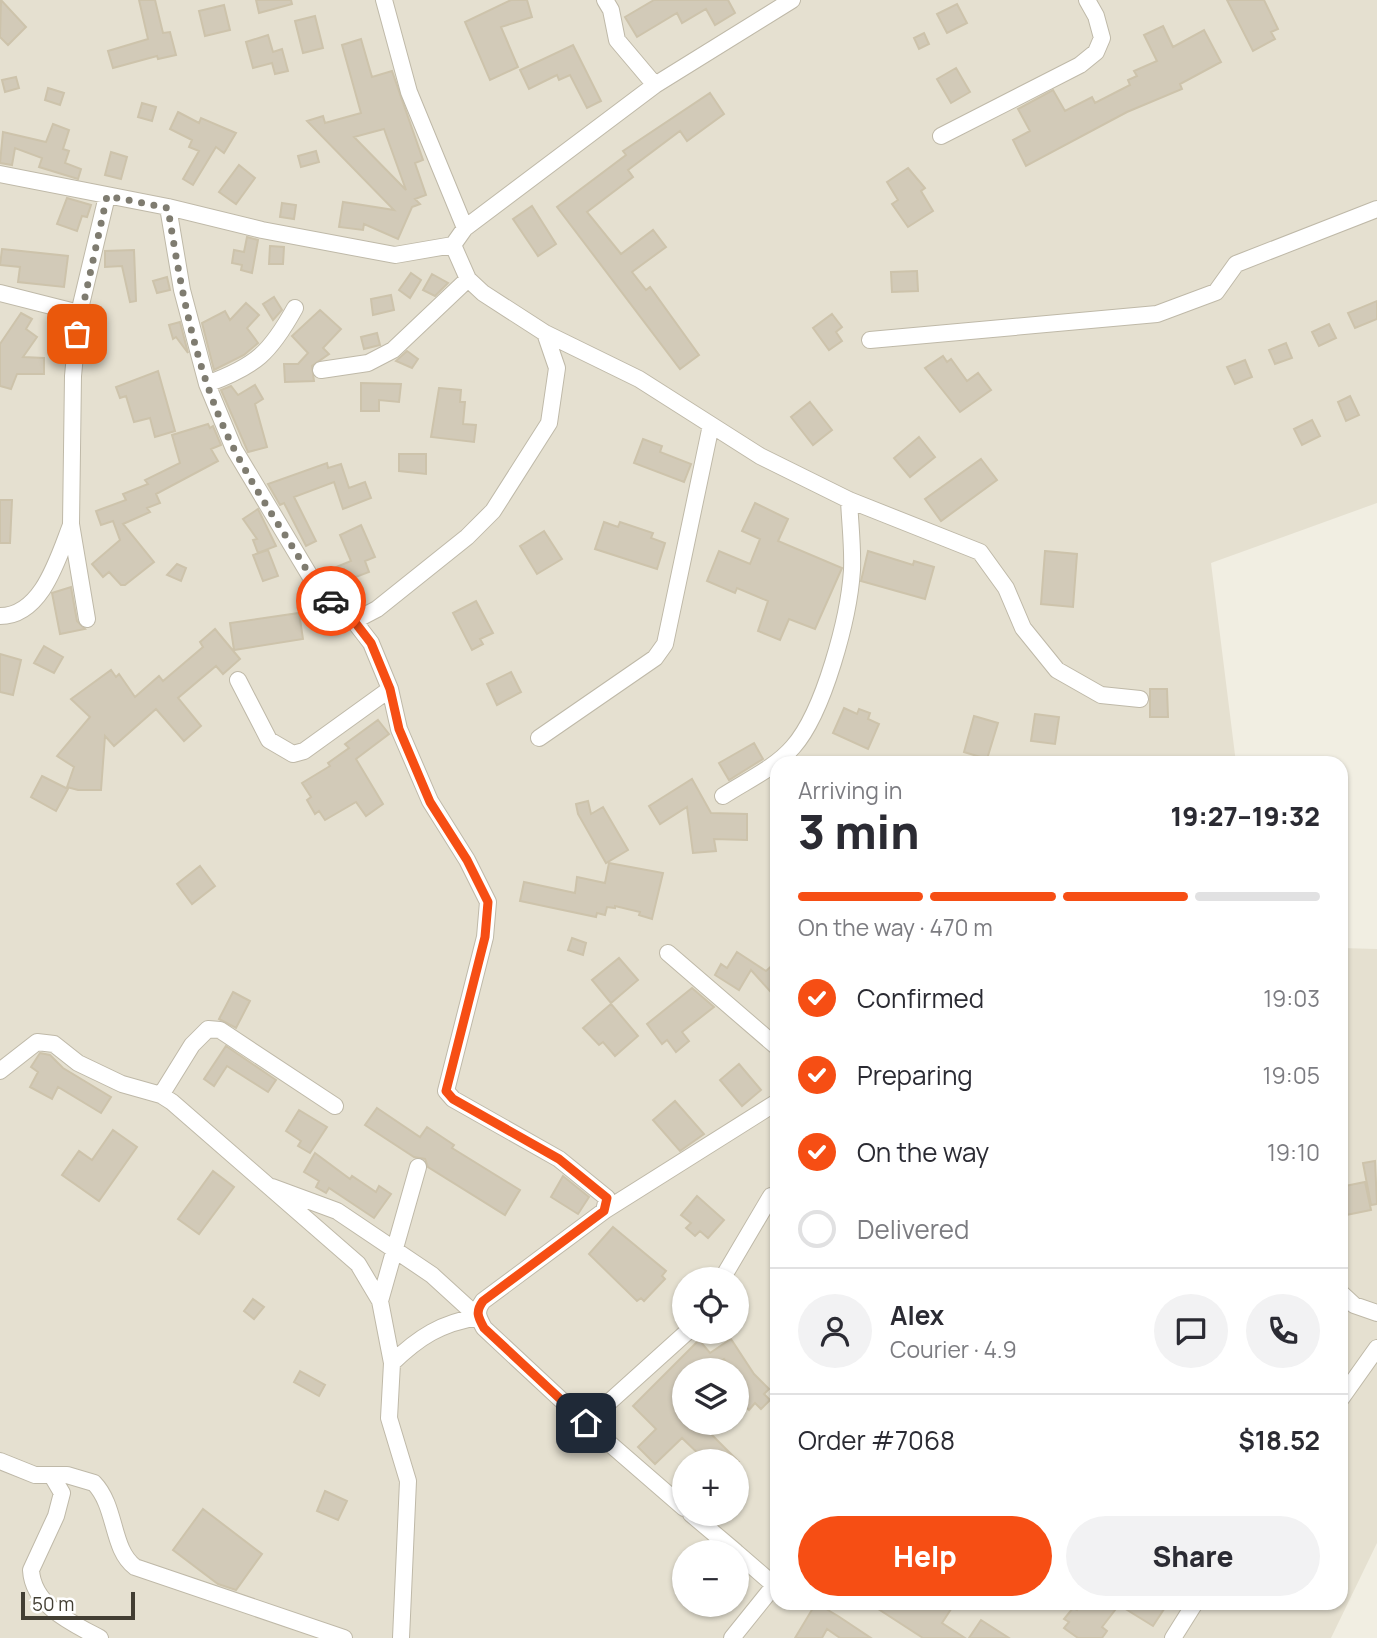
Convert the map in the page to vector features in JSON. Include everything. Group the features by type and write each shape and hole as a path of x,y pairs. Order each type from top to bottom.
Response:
{"street":[{"path":"384,0 409,92 466,228"},
{"path":"605,0 611,10 617,40 655,85"},
{"path":"941,136 1080,65 1096,52 1102,38 1096,16 1087,0"},
{"path":"0,174 262,230 395,254 453,245 466,228 655,85 783,3"},
{"path":"87,619 71,524 73,376 79,313 107,196"},
{"path":"168,208 182,290 207,384 234,449 319,591 354,621 371,643 390,689 399,729 430,802 467,860 488,902 485,937 446,1091 453,1099 559,1159 602,1192 607,1198 604,1211"},
{"path":"870,340 1157,314 1216,292 1236,264 1377,209"},
{"path":"453,245 468,279 483,293 545,334 639,379 760,456 849,500 980,551 1006,588 1023,628 1057,670 1101,695 1140,699"},
{"path":"321,370 368,363 393,350 468,279"},
{"path":"0,293 79,313"},
{"path":"207,384 253,363 274,344 295,307"},
{"path":"354,621 377,609 467,537 493,512 549,423 557,368 545,334"},
{"path":"539,738 655,658 665,644 711,425"},
{"path":"781,756 793,748 813,713 846,614 852,569 849,500"},
{"path":"0,616 12,616 32,605 57,561 71,524"},
{"path":"238,680 270,740 293,754 304,751 390,689"},
{"path":"723,796 770,764"},
{"path":"668,953 770,1040"},
{"path":"161,1095 192,1045 208,1029 220,1030 335,1106"},
{"path":"0,1071 37,1042 54,1044 78,1063 100,1074 122,1084 161,1095 198,1123 262,1184 358,1264 380,1301 392,1363 389,1418 408,1480 401,1638"},
{"path":"478,1317 478,1308 483,1301 604,1211 770,1106"},
{"path":"380,1301 418,1167"},
{"path":"262,1184 337,1211 432,1275 478,1317 484,1328 586,1423 672,1498"},
{"path":"729,1267 770,1198"},
{"path":"1348,1300 1354,1306 1377,1313"},
{"path":"392,1363 431,1330 453,1321 478,1317"},
{"path":"586,1423 674,1344"},
{"path":"1348,1389 1377,1348"},
{"path":"0,1461 35,1475 80,1477 94,1483 110,1508 122,1552 135,1567 344,1638"},
{"path":"52,1476 62,1493 56,1516 31,1570 32,1579 48,1605 63,1618 100,1638"},
{"path":"705,1526 721,1540"},
{"path":"749,1563 770,1579"},
{"path":"732,1638 770,1589"},
{"path":"1173,1638 1191,1610"}],"shaded area":[{"path":"0,0 1377,0 1377,503 1211,563 1235,756 770,756 770,1610 1345,1610 1331,1638 0,1638"},
{"path":"1348,948 1377,949 1377,1543 1348,1603"}],"building":[{"path":"1,0 26,27 8,45 0,37"},
{"path":"139,0 155,0 163,33 170,32 176,55 158,59 157,56 113,68 108,51 148,39"},
{"path":"256,0 291,0 292,4 259,13"},
{"path":"511,0 527,0 532,17 501,27 518,67 490,80 465,22"},
{"path":"654,0 728,0 735,13 715,25 706,9 682,23 677,13 637,37 625,17"},
{"path":"1227,0 1264,0 1278,29 1271,32 1275,39 1253,51"},
{"path":"957,4 967,23 947,33 937,14"},
{"path":"224,5 230,30 205,36 199,11"},
{"path":"315,16 323,48 303,53 295,21"},
{"path":"1163,26 1173,47 1204,30 1221,62 1180,84 1182,89 1127,112 1026,166 1013,140 1030,131 1018,109 1053,90 1065,111 1092,97 1095,103 1130,85 1128,80 1137,76 1134,71 1157,61 1144,35"},
{"path":"924,33 929,44 919,49 914,38"},
{"path":"268,35 273,52 282,49 288,71 275,74 272,63 253,68 246,42"},
{"path":"361,39 372,77 392,71 423,160 415,163 426,195 415,199 420,204 412,207 398,239 364,224 363,230 339,227 343,202 394,210 307,121 323,116 325,123 361,113 342,45","holes":["384,129 406,190 354,137"]},
{"path":"573,45 601,101 587,108 570,75 559,80 557,75 529,89 520,70"},
{"path":"956,68 970,92 951,103 937,79"},
{"path":"16,77 19,88 5,92 2,80"},
{"path":"48,88 64,93 60,105 45,100"},
{"path":"710,93 724,114 687,141 680,131 628,170 633,177 587,212 621,254 653,230 666,247 632,272 646,290 650,287 699,355 680,369 557,207 626,155 623,151"},
{"path":"142,103 156,107 152,121 138,117"},
{"path":"178,112 199,123 201,118 236,133 224,153 216,147 193,185 183,179 199,151 189,147 192,140 170,129"},
{"path":"53,124 69,130 63,149 69,151 65,163 81,169 78,179 39,167 42,158 15,148 12,165 0,163 3,132 46,142"},
{"path":"316,151 319,162 301,167 298,156"},
{"path":"111,152 127,157 121,179 105,175"},
{"path":"239,165 255,178 236,204 219,192"},
{"path":"908,168 925,188 921,191 933,211 908,227 892,204 898,200 887,182"},
{"path":"67,198 91,205 87,217 82,216 77,231 57,224"},
{"path":"282,203 296,205 294,219 280,217"},
{"path":"532,206 556,244 538,256 513,219"},
{"path":"247,237 258,240 252,273 241,270 242,265 232,263 234,250 244,252"},
{"path":"270,246 284,247 283,264 269,264"},
{"path":"2,249 68,256 64,287 18,282 20,267 0,265"},
{"path":"134,250 136,301 130,302 122,266 105,267 105,251"},
{"path":"917,271 918,291 892,292 891,272"},
{"path":"411,273 421,280 410,298 399,290"},
{"path":"432,274 448,283 435,296 423,290"},
{"path":"167,277 170,290 157,293 153,281"},
{"path":"391,295 394,310 373,315 371,299"},
{"path":"274,297 282,310 273,320 263,304"},
{"path":"1377,301 1377,319 1355,328 1348,313"},
{"path":"246,303 259,315 247,328 258,343 244,355 214,370 202,323 225,311 230,320"},
{"path":"320,310 341,329 323,348 329,354 312,366 314,381 285,382 284,364 298,364 308,353 292,336"},
{"path":"21,313 32,319 26,329 37,337 23,357 44,358 44,374 17,374 11,389 0,386 0,344"},
{"path":"832,314 842,327 836,332 842,341 829,350 813,328"},
{"path":"180,322 188,353 176,337 173,339 169,325"},
{"path":"1329,324 1336,338 1319,346 1312,332"},
{"path":"377,333 380,345 364,349 361,337"},
{"path":"1286,343 1292,358 1275,364 1269,350"},
{"path":"407,351 418,359 412,368 396,361"},
{"path":"943,356 947,362 951,359 967,381 978,373 991,390 960,412 925,368"},
{"path":"1245,360 1252,377 1235,384 1227,367"},
{"path":"158,371 175,431 155,437 150,418 134,422 126,396 120,398 116,387"},
{"path":"361,383 401,384 399,402 379,400 379,411 361,411"},
{"path":"255,385 263,399 255,404 267,447 248,452 221,390 231,386 238,395"},
{"path":"439,388 461,390 460,402 465,402 463,424 476,425 474,442 431,437"},
{"path":"1350,396 1359,415 1346,421 1338,402"},
{"path":"810,402 832,430 813,445 791,417"},
{"path":"1312,420 1320,436 1302,445 1294,429"},
{"path":"208,424 210,428 213,426 221,445 211,449 218,461 156,494 160,503 147,508 150,512 123,524 154,562 125,585 121,585 109,572 103,577 92,564 120,540 113,521 101,525 96,511 126,500 123,494 148,484 145,480 180,463 172,435"},
{"path":"919,437 935,457 910,477 894,458"},
{"path":"643,439 662,446 660,452 691,464 684,482 634,463"},
{"path":"399,454 426,454 426,474 399,471"},
{"path":"981,459 997,480 941,521 925,499"},
{"path":"327,463 328,468 341,464 349,488 365,482 371,498 343,509 334,482 294,497 316,541 306,546 284,503 280,505 268,484"},
{"path":"0,500 12,500 10,543 0,543"},
{"path":"755,503 788,519 778,541 842,568 815,629 789,619 780,640 758,631 768,601 737,588 735,593 707,581 719,551 750,564 760,539 742,531"},
{"path":"258,509 276,546 258,553 253,540 257,539 243,519"},
{"path":"604,522 618,527 620,522 653,533 651,538 665,543 657,569 595,549"},
{"path":"361,525 375,557 365,561 369,572 335,585 329,570 351,561 340,535"},
{"path":"544,531 562,559 537,574 520,546"},
{"path":"268,550 278,576 263,581 253,555"},
{"path":"868,551 913,565 914,561 934,567 925,599 861,581"},
{"path":"1045,551 1077,554 1073,607 1041,604"},
{"path":"177,564 186,568 181,581 167,575"},
{"path":"71,587 77,621 85,629 60,634 52,593"},
{"path":"476,601 493,633 480,639 483,644 472,650 453,613"},
{"path":"299,613 303,639 234,650 230,623"},
{"path":"215,629 240,659 223,674 216,666 178,698 201,726 184,741 156,709 114,746 105,736 101,790 67,787 74,767 57,756 90,717 71,699 111,670 116,677 119,674 135,697 159,676 163,681 203,647 200,642"},
{"path":"44,646 63,657 54,673 34,663"},
{"path":"0,654 21,660 13,695 0,692"},
{"path":"511,672 521,692 497,705 487,684"},
{"path":"1150,689 1167,689 1168,717 1150,717"},
{"path":"844,708 857,714 859,709 870,713 868,719 879,724 868,749 833,733"},
{"path":"1035,714 1059,717 1055,744 1031,741"},
{"path":"974,716 998,723 988,756 964,752"},
{"path":"378,720 389,734 356,759 383,804 366,816 356,802 325,820 319,811 315,814 307,800 311,797 302,783 330,766 328,763 349,748 345,744"},
{"path":"754,743 763,759 729,780 719,763"},
{"path":"42,776 68,789 56,811 31,797"},
{"path":"692,779 711,813 747,814 747,840 714,839 716,851 693,853 687,807 660,824 649,806"},
{"path":"588,801 591,814 603,807 628,850 606,863 578,814 576,804"},
{"path":"609,863 663,873 652,919 639,915 640,912 615,906 607,907 605,915 597,913 596,917 520,901 524,882 575,893 577,877 605,883"},
{"path":"200,866 215,886 192,904 177,884"},
{"path":"572,938 586,943 583,955 568,950"},
{"path":"737,952 766,971 770,967 770,991 751,970 739,990 715,975 721,964 727,968"},
{"path":"619,958 638,980 611,1003 592,980"},
{"path":"692,988 714,1007 682,1032 689,1041 676,1052 667,1040 662,1044 647,1024"},
{"path":"233,992 250,1001 236,1028 219,1019"},
{"path":"611,1004 638,1036 615,1056 603,1042 599,1045 583,1028"},
{"path":"226,1046 276,1080 268,1092 227,1066 214,1086 204,1079"},
{"path":"40,1053 50,1055 63,1068 111,1097 101,1113 58,1087 52,1099 30,1087 38,1072 31,1067"},
{"path":"739,1064 761,1090 742,1106 720,1080"},
{"path":"675,1101 704,1134 680,1151 653,1120"},
{"path":"377,1108 420,1137 427,1127 454,1145 452,1148 520,1190 505,1215 428,1167 425,1159 414,1157 365,1125"},
{"path":"299,1110 327,1127 310,1153 298,1146 301,1141 286,1131"},
{"path":"113,1130 137,1147 99,1201 62,1175 79,1151 92,1160"},
{"path":"315,1153 350,1179 352,1176 376,1192 379,1186 391,1194 374,1218 329,1188 326,1193 316,1187 319,1181 304,1172"},
{"path":"1375,1161 1377,1204 1371,1205 1363,1163"},
{"path":"213,1171 234,1187 199,1234 178,1219"},
{"path":"563,1176 589,1197 578,1214 551,1197"},
{"path":"1365,1182 1371,1210 1348,1215 1348,1185"},
{"path":"697,1196 724,1220 708,1238 700,1231 695,1236 686,1228 691,1223 681,1215"},
{"path":"613,1227 666,1271 662,1276 665,1279 644,1301 641,1298 637,1301 589,1254"},
{"path":"253,1299 264,1307 254,1319 244,1311"},
{"path":"695,1344 702,1344 710,1353 724,1344 734,1344 743,1358 681,1358"},
{"path":"749,1366 769,1389 764,1394 770,1400 761,1409 755,1403 749,1410"},
{"path":"672,1367 672,1435 712,1435 726,1449 693,1449 682,1438 655,1464 638,1447 656,1429 633,1406"},
{"path":"300,1371 325,1385 319,1396 294,1382"},
{"path":"325,1491 347,1501 338,1520 317,1511"},
{"path":"203,1509 262,1554 236,1590 218,1584 173,1550"},
{"path":"812,1610 828,1610 871,1638 840,1638 827,1629 822,1638 795,1638"},
{"path":"880,1610 950,1610 942,1623 965,1638 923,1638"},
{"path":"1071,1610 1115,1610 1102,1627 1107,1631 1102,1638 1078,1638 1064,1628 1069,1622 1064,1619"},
{"path":"1127,1610 1163,1610 1153,1626"},
{"path":"981,1620 1009,1638 969,1638"}],"way so far":[{"path":"77,334 79,313 96,251 107,196 168,208 182,290 207,384 234,449 319,591 331,601"}],"route":[{"path":"331,601 354,621 371,643 390,689 399,729 430,802 467,860 488,902 485,937 446,1091 453,1099 478,1110 559,1159 607,1198 604,1211 483,1301 478,1308 478,1317 484,1328 586,1423"}]}
